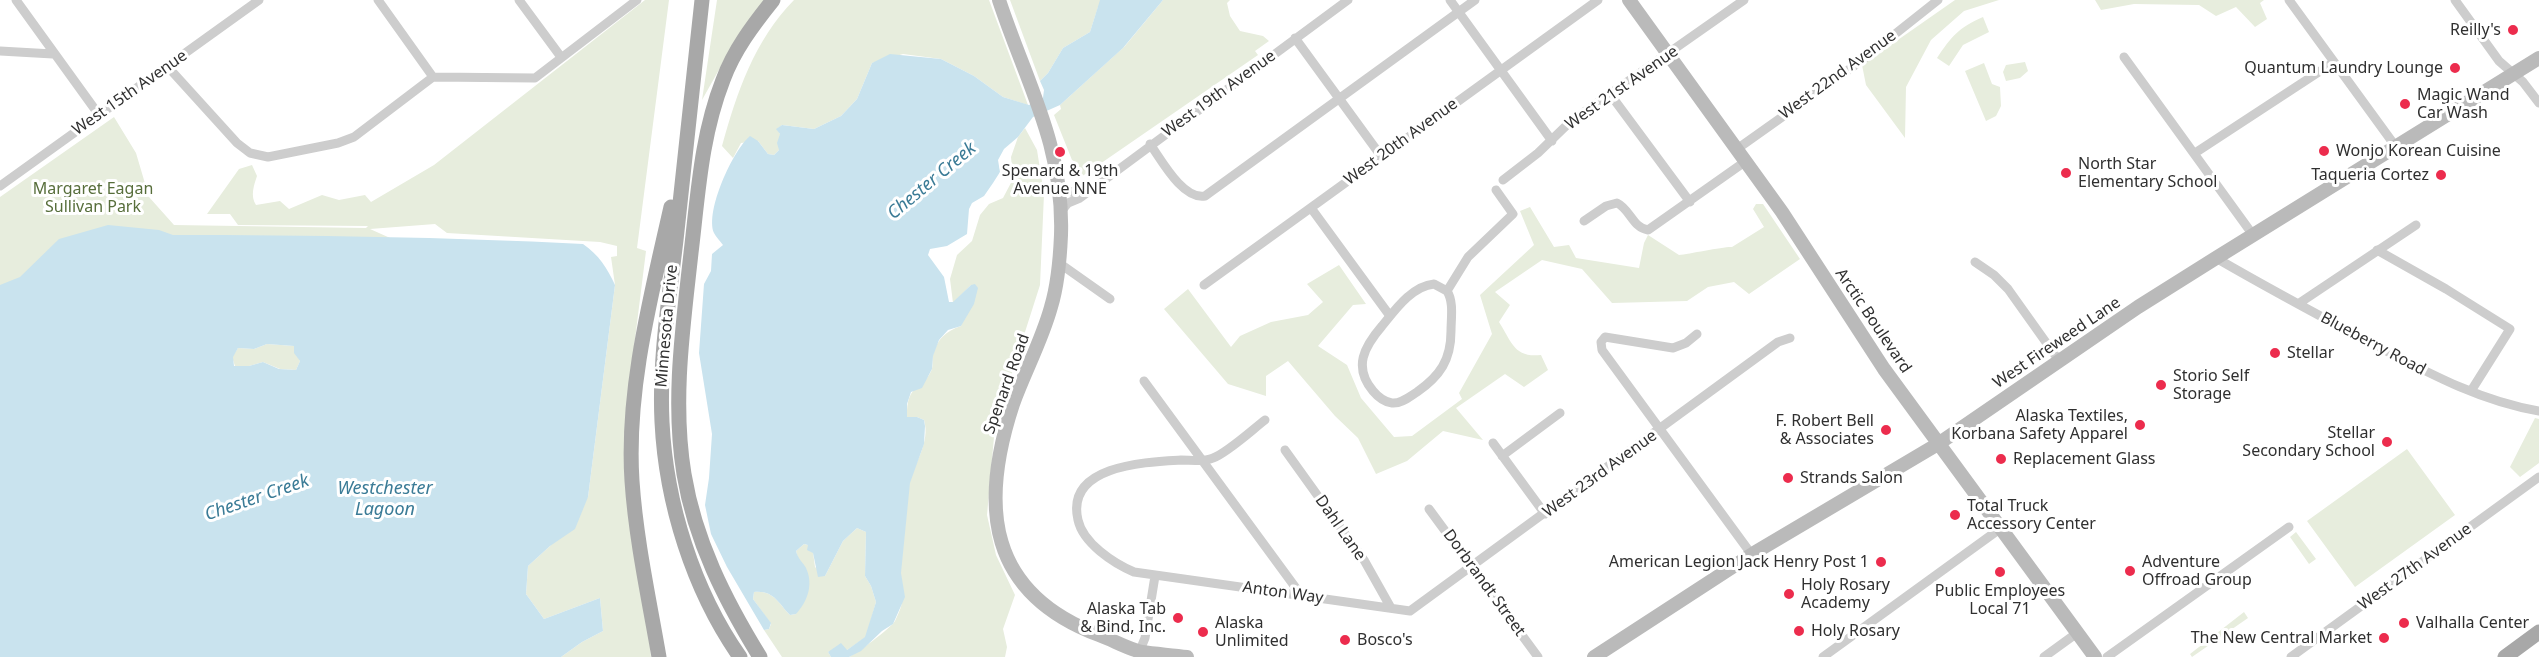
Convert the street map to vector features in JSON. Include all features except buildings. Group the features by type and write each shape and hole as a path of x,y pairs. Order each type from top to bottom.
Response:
{"main road":[{"name":"Minnesota Drive","path":"702,0 663,359 662,422 666,469 692,566 711,607 740,657"},
{"name":"Minnesota Drive","path":"760,657 729,608 696,523 684,475 678,420 682,336 702,154 723,78 736,50 773,0"},
{"name":"Spenard Road","path":"999,0 1050,138 1059,186 1061,234 1059,263 1051,307 1016,396 1002,446 996,486 998,537 1016,574 1047,608 1077,627 1138,654 1187,657"},
{"name":"Arctic Boulevard","path":"1629,0 1782,212 1884,369 2095,657"},
{"name":"West Fireweed Lane","path":"1594,657 1752,555 1938,444 2138,307 2539,58"},
{"path":"659,657 641,554 632,482 633,410 644,337 686,137"},
{"path":"2505,657 2539,632"}],"street":[{"path":"16,0 99,115"},
{"name":"West 15th Avenue","path":"0,186 259,0"},
{"path":"378,0 433,77"},
{"path":"519,0 561,57"},
{"path":"168,67 237,143 250,153 268,157 338,143 354,137 433,77 535,78 637,0"},
{"name":"West 19th Avenue","path":"1060,213 1068,203 1080,198 1090,188 1348,0"},
{"path":"1450,0 1552,141"},
{"path":"1150,144 1186,192 1196,198 1204,196 1476,0"},
{"name":"West 20th Avenue","path":"1204,285 1598,0"},
{"name":"West 21st Avenue","path":"1503,180 1552,141 1570,122 1658,60 1669,55 1744,0"},
{"name":"West 22nd Avenue","path":"1737,148 1861,61 1938,0"},
{"path":"2289,0 2396,147"},
{"path":"2455,0 2499,61 2514,74 2539,104"},
{"path":"1295,38 1381,156"},
{"path":"0,51 53,54"},
{"path":"2124,57 2253,235"},
{"path":"2195,153 2334,62"},
{"path":"1610,94 1690,202"},
{"path":"1584,220 1606,206 1617,203 1622,205 1637,225 1645,230 1652,229 1746,161"},
{"path":"1059,186 1071,192 1090,188"},
{"path":"1447,291 1468,256 1513,214 1496,190"},
{"path":"1311,208 1390,316"},
{"path":"2298,304 2416,225"},
{"path":"2378,250 2510,329 2471,391"},
{"name":"Blueberry Road","path":"2216,258 2435,376 2471,391 2539,411"},
{"path":"1975,262 1994,275 2008,289 2060,362"},
{"path":"1059,263 1110,299"},
{"path":"1439,285 1447,291 1451,302 1450,347 1445,364 1432,381 1406,400 1395,403 1378,397 1369,386 1362,371 1364,350 1390,316 1413,292 1423,286 1439,285"},
{"path":"1697,334 1686,343 1673,348 1605,337 1601,342 1602,350 1752,555"},
{"name":"West 23rd Avenue","path":"1410,611 1778,342 1790,338"},
{"path":"1144,381 1301,595"},
{"path":"1502,456 1560,413"},
{"path":"1203,459 1213,459 1265,420"},
{"path":"1493,443 1545,514"},
{"name":"Dahl Lane","path":"1285,450 1364,560 1391,608"},
{"name":"Anton Way","path":"1203,459 1159,462 1108,470 1088,483 1082,490 1076,514 1078,524 1089,540 1125,568 1155,576 1410,611"},
{"name":"West 27th Avenue","path":"2291,657 2539,477"},
{"name":"Dorbrandt Street","path":"1429,509 1538,657"},
{"path":"2107,657 2289,527"},
{"path":"1823,657 2001,528"},
{"path":"1138,654 1145,638 1155,576"},
{"path":"2044,657 2077,633"}],"green space":[{"name":"Margaret Eagan Sullivan Park","path":"645,0 669,0 637,248 646,251 626,411 651,657 561,657 603,631 600,598 544,619 526,594 528,566 550,546 588,497 615,285 611,257 617,256 617,246 600,242 447,233 435,224 370,229 408,246 0,298 0,197 114,117 136,153 149,197 174,225 366,228 368,226 238,225 230,214 207,214 239,169 252,165 257,176 253,194 256,205 280,201 289,209 322,195 339,200 365,195 371,202 434,165"},
{"path":"717,0 765,0 739,34 702,100"},
{"path":"794,0 989,0 1028,105 1003,97 974,76 941,59 903,54 872,63 857,99 841,116 814,129 782,125 777,129 780,134 779,150 774,155 768,154 758,141 741,143 733,158 722,146 741,87 768,33"},
{"path":"1010,0 1108,0 1098,7 1090,32 1063,48 1048,73 1040,81"},
{"path":"1163,0 1230,0 1227,3 1230,16 1240,31 1263,36 1269,41 1255,51 1258,55 1081,177 1077,163 1072,160 1054,115 1061,109 1060,105 1125,46"},
{"path":"1955,0 1999,0 1964,11 1931,40 1906,87 1905,138 1866,85 1862,65"},
{"path":"2095,0 2264,0 2260,3 2267,19 2255,27 2236,7 2216,16 2199,5 2134,4 2101,10"},
{"path":"1983,17 1989,32 1963,45 1949,66 1937,58 1956,33"},
{"path":"2025,62 2028,71 2020,78 2006,81 2003,72 2006,65"},
{"path":"1984,63 1992,84 2000,87 2001,106 1996,116 1986,121 1965,71"},
{"path":"1025,128 1037,150 1044,194 1040,285 995,426 987,515 996,555 1015,595 1003,629 1007,647 1005,657 849,657 892,624 901,607 903,530 909,486 926,429 924,420 907,417 909,398 912,392 929,376 935,349 940,340 951,330 961,326 971,285 953,303 950,279 957,255 972,241 980,215 989,204 1003,198 1013,179 1011,157 1018,137"},
{"path":"1756,204 1763,204 1800,259 1749,294 1734,282 1708,287 1687,301 1612,303 1582,269 1542,260 1495,292 1510,305 1499,322 1511,342 1525,354 1541,355 1548,370 1524,387 1505,374 1456,408 1483,440 1443,431 1407,461 1376,474 1358,438 1335,416 1288,361 1266,376 1266,396 1228,384 1164,309 1188,289 1231,347 1240,336 1271,322 1308,315 1323,302 1307,284 1339,265 1366,304 1353,305 1318,346 1347,365 1361,398 1394,437 1412,436 1462,399 1459,393 1492,334 1480,295 1534,245 1520,211 1530,207 1554,247 1569,245 1576,258 1639,268 1648,235 1679,255 1732,247 1764,227 1753,209"},
{"path":"267,344 294,346 300,361 296,370 280,369 263,362 249,366 235,366 232,357 238,348 254,349"},
{"path":"2535,418 2539,419 2539,463 2520,477 2510,467"},
{"path":"2407,449 2455,515 2355,587 2307,521"},
{"path":"857,528 866,532 865,576 876,602 866,637 847,650 836,649 828,652 831,657 782,657 764,630 769,629 771,624 753,599 754,592 771,595 790,615 796,614 806,569 798,559 796,551 804,544 808,545 813,552 815,567 825,576 843,541"},
{"path":"2296,532 2316,559 2309,564 2290,537"},
{"path":"2244,612 2248,618 2192,657 2190,654"}],"water":[{"name":"Chester Creek","path":"1100,0 1163,0 1123,48 1060,105 1033,117 1018,137 1004,149 998,160 1000,172 984,196 972,203 969,209 967,234 947,246 930,249 928,255 944,277 949,302 953,302 971,285 975,284 978,288 974,304 961,326 948,330 939,340 933,356 932,369 922,388 911,392 907,404 907,417 924,420 924,444 910,483 901,573 905,597 893,624 861,651 849,657 831,657 828,652 841,643 847,650 865,637 876,602 865,576 866,532 857,528 843,541 825,576 818,577 813,553 807,550 808,545 804,544 796,551 806,568 809,587 806,599 796,614 790,615 771,595 754,592 753,599 771,623 769,629 764,630 727,567 711,534 705,505 712,434 699,353 704,284 711,271 712,254 723,245 714,233 713,211 729,167 743,143 750,136 758,141 768,154 774,155 779,150 777,143 780,134 776,129 782,125 814,129 841,116 857,99 872,63 890,54 941,59 974,76 1003,97 1029,105 1043,98 1044,90 1040,81 1048,73 1063,48 1090,32"},
{"name":"Westchester Lagoon","path":"108,225 159,230 173,235 378,237 583,244 602,262 615,285 588,497 575,529 550,546 528,566 526,594 544,619 600,598 603,631 561,657 0,657 0,285 20,277 59,239","holes":["267,344 294,346 294,353 300,361 296,370 279,369 263,362 249,366 234,366 233,357 238,348 254,349"]}],"place":[{"name":"Reilly's","path":"2513,30"},
{"name":"Quantum Laundry Lounge","path":"2455,68"},
{"name":"Magic Wand Car Wash","path":"2405,104"},
{"name":"Wonjo Korean Cuisine","path":"2324,151"},
{"name":"Spenard & 19th Avenue NNE","path":"1060,152"},
{"name":"North Star Elementary School","path":"2066,173"},
{"name":"Taqueria Cortez","path":"2441,175"},
{"name":"Stellar","path":"2275,353"},
{"name":"Storio Self Storage","path":"2161,385"},
{"name":"Alaska Textiles, Korbana Safety Apparel","path":"2140,425"},
{"name":"F. Robert Bell & Associates","path":"1886,430"},
{"name":"Stellar Secondary School","path":"2387,442"},
{"name":"Replacement Glass","path":"2001,459"},
{"name":"Strands Salon","path":"1788,478"},
{"name":"Total Truck Accessory Center","path":"1955,515"},
{"name":"American Legion Jack Henry Post 1","path":"1881,562"},
{"name":"Adventure Offroad Group","path":"2130,571"},
{"name":"Public Employees Local 71","path":"2000,572"},
{"name":"Holy Rosary Academy","path":"1789,594"},
{"name":"Alaska Tab & Bind, Inc.","path":"1178,618"},
{"name":"Valhalla Center","path":"2404,623"},
{"name":"Holy Rosary","path":"1799,631"},
{"name":"Alaska Unlimited","path":"1203,632"},
{"name":"The New Central Market","path":"2384,638"},
{"name":"Bosco's","path":"1345,640"}]}
